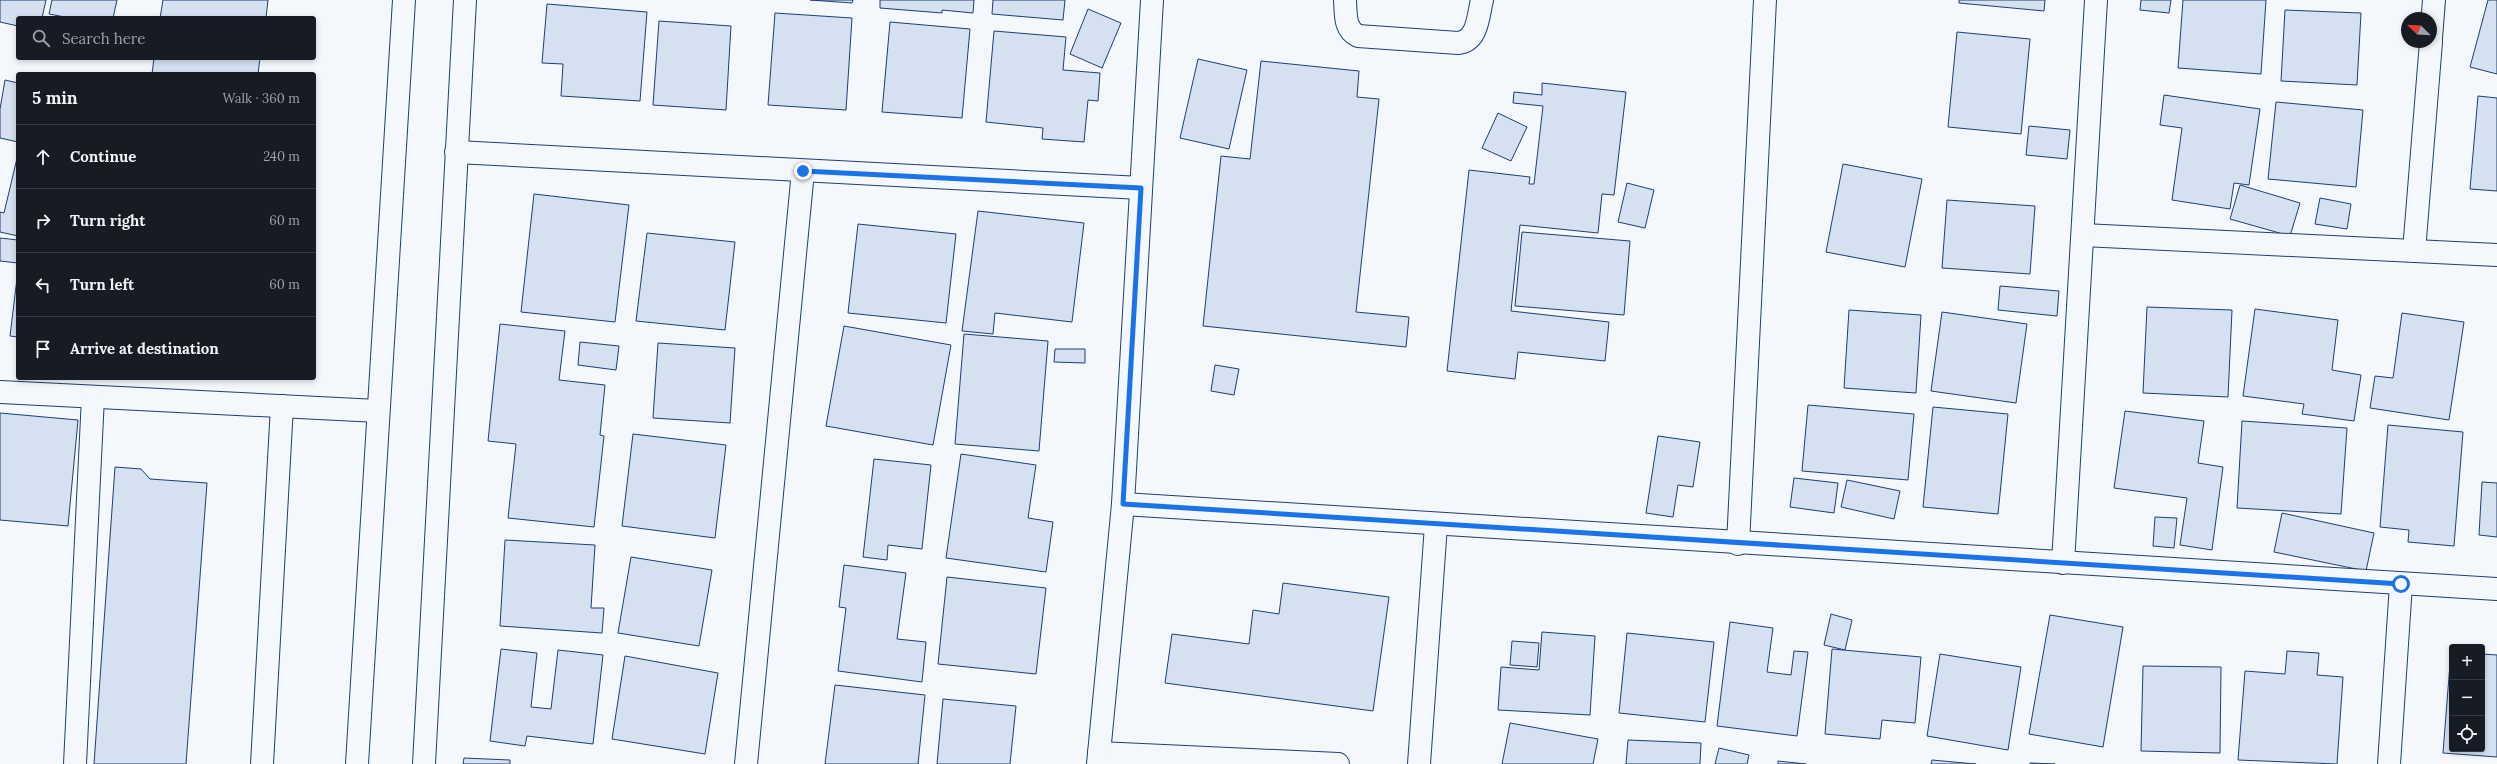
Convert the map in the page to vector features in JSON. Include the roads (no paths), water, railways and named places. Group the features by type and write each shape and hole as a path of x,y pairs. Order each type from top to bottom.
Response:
{"street":[{"path":"357,764 404,0"},
{"path":"424,764 465,0"},
{"path":"1152,0 1123,504 1099,759 1338,764"},
{"path":"1345,0 1346,23 1352,33 1358,36 1458,43 1466,42 1472,36 1482,0"},
{"path":"1738,544 1765,0"},
{"path":"2063,563 2096,0"},
{"path":"2433,12 2434,0"},
{"path":"2414,251 2431,48"},
{"path":"456,152 1141,188"},
{"path":"746,764 803,171"},
{"path":"2083,235 2497,255"},
{"path":"0,392 378,411"},
{"path":"75,764 93,397"},
{"path":"262,764 282,406"},
{"path":"1123,504 1738,544 2497,589"},
{"path":"1419,764 1436,524"},
{"path":"2389,764 2401,584"}]}
